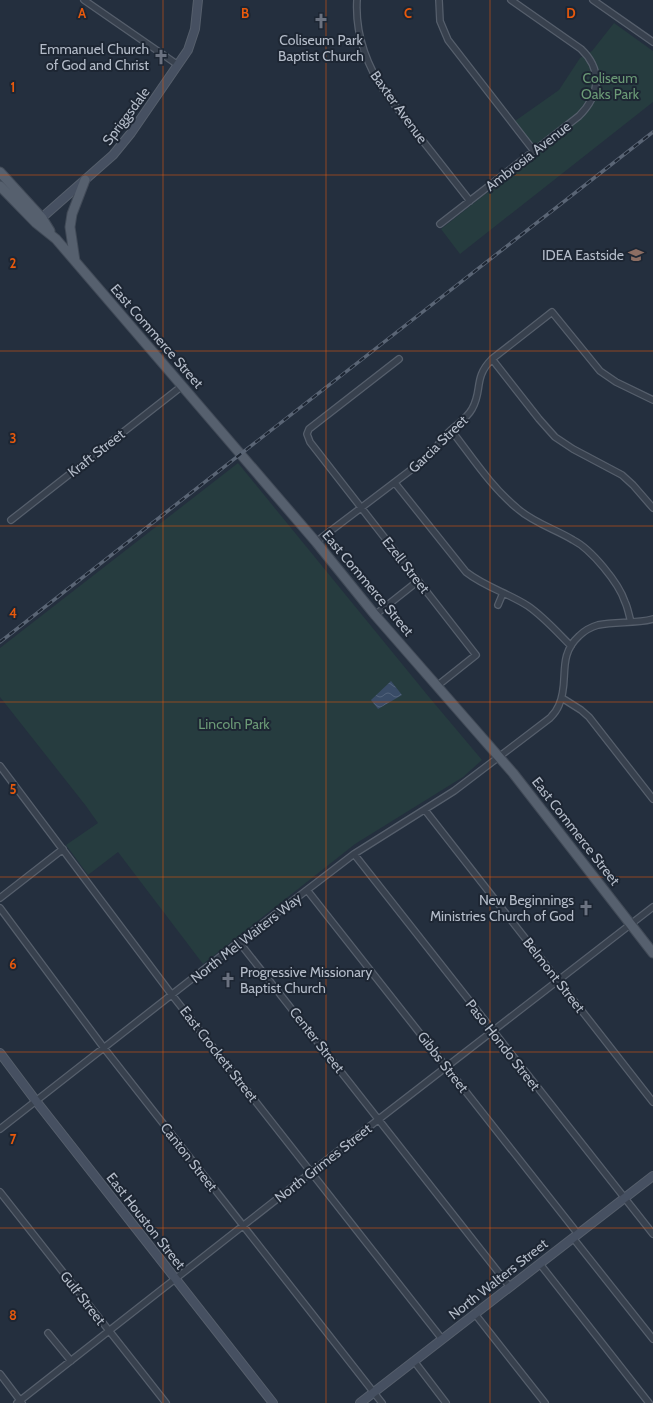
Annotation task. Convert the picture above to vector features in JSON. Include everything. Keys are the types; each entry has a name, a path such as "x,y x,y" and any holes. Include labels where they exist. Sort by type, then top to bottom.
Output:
{"main road":[{"name":"Spriggsdale","path":"39,220 113,155 124,143 178,66 192,40 197,18 198,0"},
{"name":"East Commerce Street","path":"0,172 39,220 316,542 375,615 513,773 653,953"},
{"path":"76,263 70,227 72,214 85,180"},
{"name":"East Commerce Street","path":"0,186 39,220"},
{"name":"East Houston Street","path":"0,1053 273,1403"},
{"name":"North Walters Street","path":"360,1403 653,1176"}],"street":[{"path":"84,0 178,66"},
{"name":"Baxter Avenue","path":"357,0 360,38 370,68 386,94 470,201"},
{"path":"439,0 440,21 448,40 534,151"},
{"name":"Ambrosia Avenue","path":"440,224 585,110 591,102 594,93 596,75 592,62 581,49 511,0"},
{"path":"593,0 653,42"},
{"name":"Garcia Street","path":"316,542 424,460 435,449 444,436 472,410 477,398 480,376 483,369 492,359 552,312 600,371 616,382 653,400"},
{"name":"Ezell Street","path":"399,359 309,429 307,434 310,442 476,654 436,686"},
{"path":"492,359 555,437 573,449 622,475 633,484 653,508"},
{"name":"Kraft Street","path":"11,520 182,386"},
{"path":"451,430 497,489 519,510 534,521 574,540 596,559 621,592 631,622"},
{"path":"395,483 466,572 474,578 528,607 543,618 571,646"},
{"path":"375,615 418,580"},
{"path":"498,605 503,593"},
{"path":"653,619 597,625 583,632 571,646 564,665 562,698 589,717 653,799"},
{"name":"North Mel Waiters Way","path":"0,1129 354,854 460,787 499,758 550,718 556,712 562,698"},
{"name":"East Crockett Street","path":"0,766 172,995 442,1339"},
{"name":"Belmont Street","path":"425,810 653,1102"},
{"path":"0,898 63,849"},
{"name":"Paso Hondo Street","path":"354,854 653,1234"},
{"name":"Gibbs Street","path":"307,890 447,1066 653,1339"},
{"name":"North Grimes Street","path":"20,1402 379,1119 653,907"},
{"name":"Canton Street","path":"0,908 104,1048 382,1403"},
{"name":"Center Street","path":"239,942 510,1287"},
{"name":"Gulf Street","path":"0,1192 166,1403"},
{"path":"540,1264 649,1403"},
{"path":"475,1314 545,1403"},
{"path":"48,1333 71,1361"},
{"path":"414,1361 446,1403"},
{"path":"0,1374 20,1402"}],"green space":[{"name":"Coliseum Oaks Park","path":"614,23 653,51 653,102 460,254 441,229 539,152 515,121 559,90 580,58 592,51"},
{"name":"Lincoln Park","path":"238,463 482,760 463,777 355,844 203,964 118,852 88,875 66,845 98,823 0,697 0,648"}],"water":[{"path":"391,681 402,695 378,709 371,700"}],"railway":[{"path":"0,642 653,132"}],"place":[{"name":"Coliseum Park Baptist Church","path":"321,21"},
{"name":"Emmanuel Church of God and Christ","path":"161,57"},
{"name":"IDEA Eastside","path":"636,255"},
{"name":"New Beginnings Ministries Church of God","path":"586,908"},
{"name":"Progressive Missionary Baptist Church","path":"228,980"}]}
